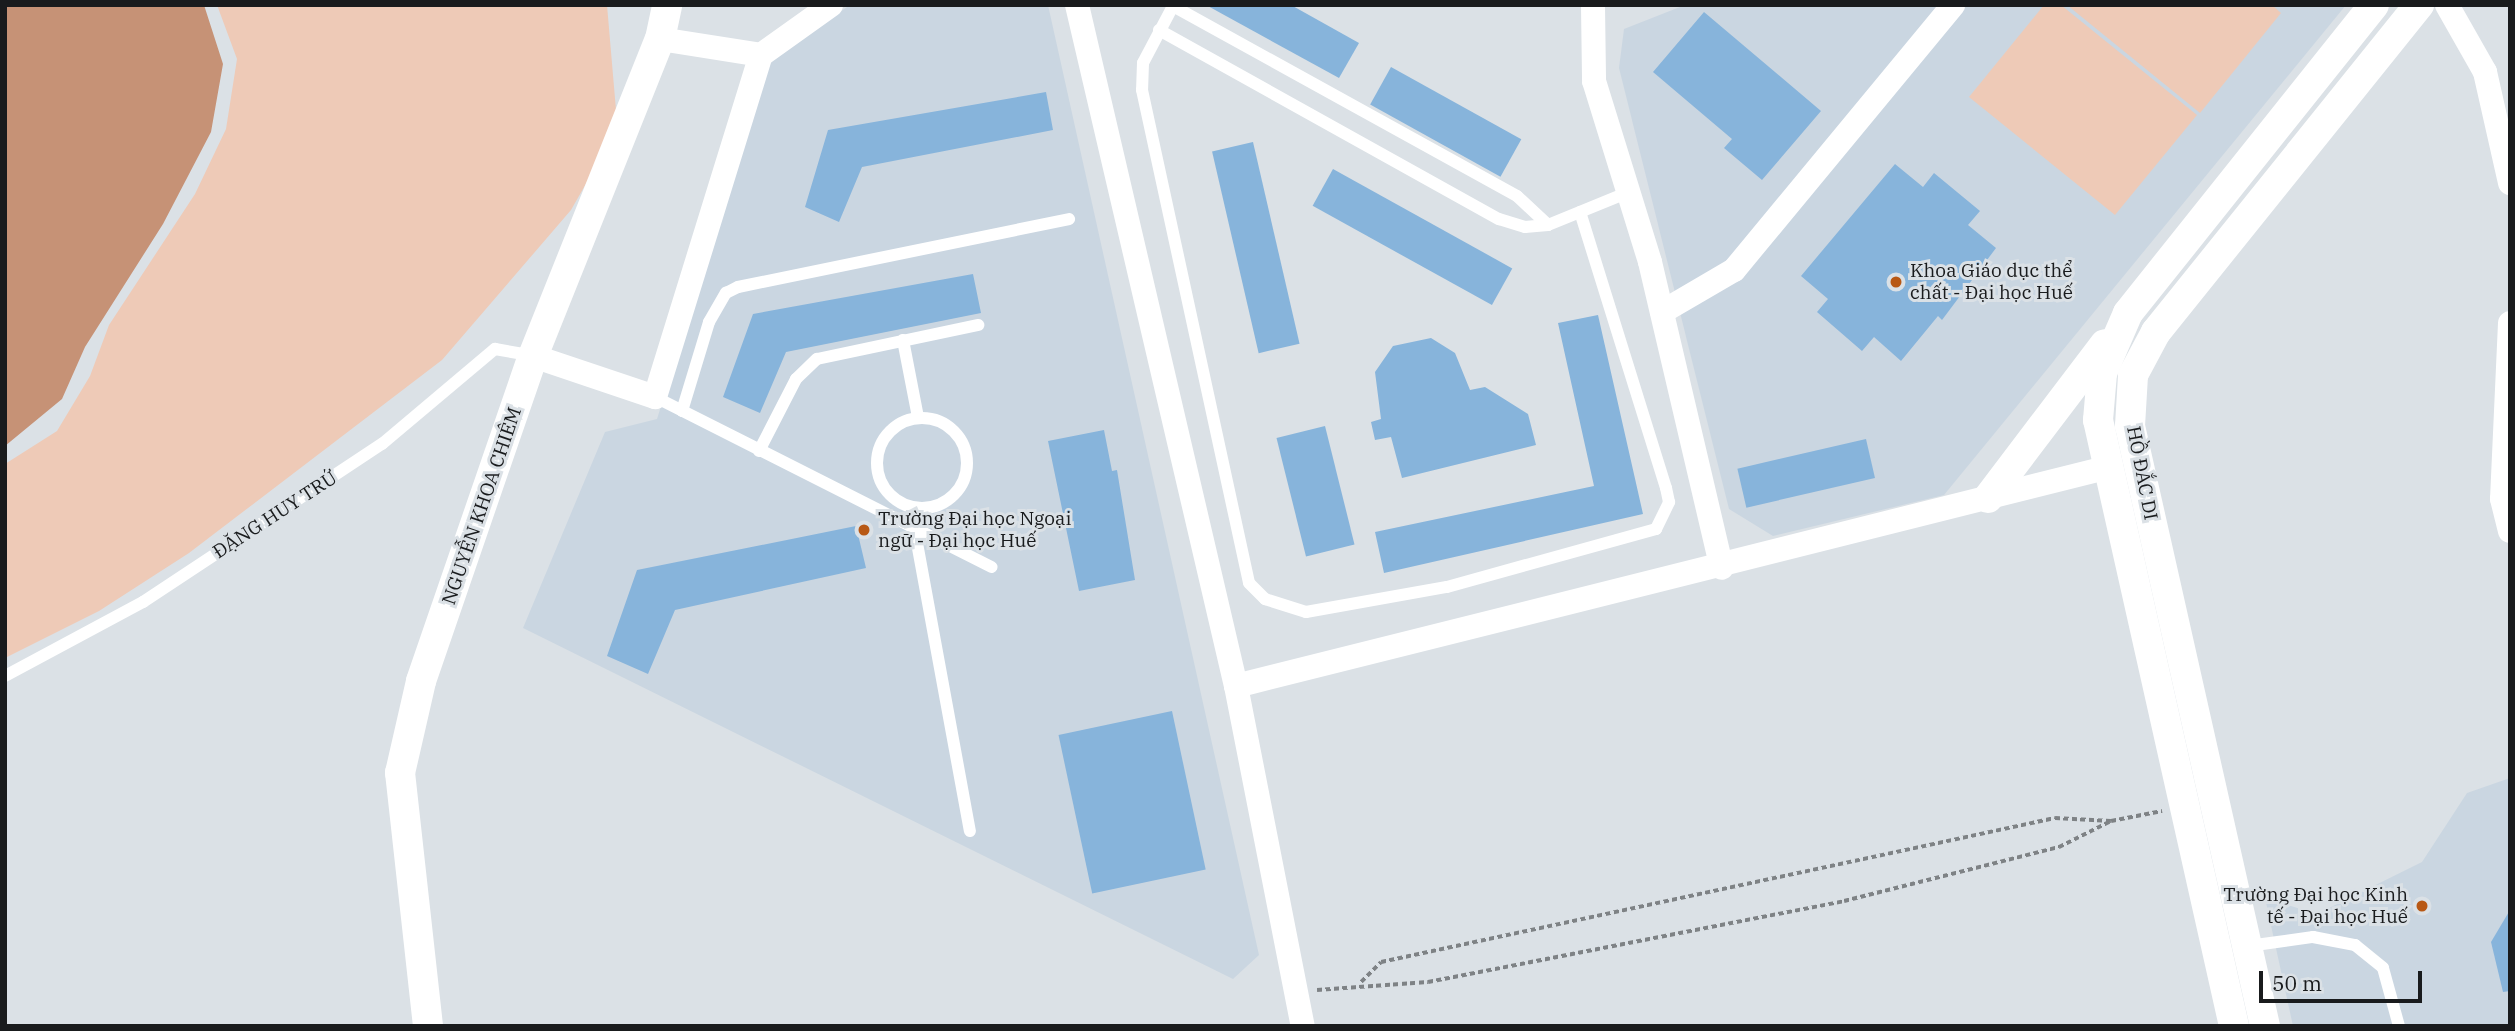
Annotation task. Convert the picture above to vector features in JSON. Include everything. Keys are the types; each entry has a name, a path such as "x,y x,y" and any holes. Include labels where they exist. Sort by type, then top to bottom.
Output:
{"street":[{"name":"NGUYỄN KHOA CHIÊM","path":"428,1026 400,773 421,681 533,356 660,39 667,5"},
{"path":"533,356 655,397 761,55 831,5"},
{"path":"1077,5 1236,686 1303,1026"},
{"path":"1592,5 1594,81 1629,192 1662,312 1722,568"},
{"path":"1662,312 1734,270 1953,5"},
{"name":"HỒ ĐẮC DI","path":"2234,1026 2098,421 2102,373 2128,313 2374,5"},
{"name":"HỒ ĐẮC DI","path":"2265,1026 2130,426 2133,375 2156,332 2419,5"},
{"path":"2447,5 2485,72 2510,183"},
{"path":"660,39 761,55"},
{"path":"1988,498 2128,313"},
{"path":"2510,323 2501,499 2510,530"},
{"path":"2102,373 2133,375"},
{"path":"1236,686 1722,568 2109,467"},
{"path":"2126,546 2155,539"},
{"path":"2217,953 2247,946"}],"lane":[{"path":"1548,225 1517,197 1173,6 1143,63 1142,90 1249,583 1281,610 1306,612 1447,587 1656,529 1669,502 1666,488 1580,212"},
{"path":"1159,30 1499,219 1525,227 1548,225 1629,192"},
{"path":"682,411 709,322 726,293 738,287 1069,219"},
{"path":"759,450 804,369 817,359 978,325"},
{"path":"904,340 918,417"},
{"name":"ĐẶNG HUY TRỨ","path":"5,676 143,602 382,444 495,349 533,356"},
{"path":"655,397 915,531 992,567"},
{"path":"918,417 940,420 957,434 968,467 951,498 918,509 887,492 876,459 892,428 918,417"},
{"path":"918,509 915,531 970,831"},
{"path":"2247,946 2314,937 2355,944 2383,968 2399,1026"}],"path":[{"path":"1297,993 1360,983 1428,982 1844,901 2059,847 2111,821 2183,806"},
{"path":"1360,983 1381,962 2055,818 2111,821"}],"shaded area":[{"path":"5,5 204,5 223,64 211,132 163,224 85,347 62,399 5,446"},
{"path":"217,5 607,5 616,110 604,152 571,210 442,360 189,553 99,611 5,658 5,464 57,431 90,376 109,325 195,194 226,129 237,59"},
{"name":"Trường Đại học Ngoại ngữ - Đại học Huế","path":"850,5 1048,5 1259,955 1233,979 523,628 605,432 657,419 770,60"},
{"name":"Khoa Giáo dục thể chất - Đại học Huế","path":"1685,5 2346,5 1944,495 1773,536 1729,509 1619,68 1624,29"},
{"path":"2044,5 2061,5 2197,115 2115,215 1969,97"},
{"path":"2067,5 2272,5 2281,13 2200,113"},
{"name":"Trường Đại học Kinh tế - Đại học Huế","path":"2510,778 2510,1026 2293,1026 2265,898 2317,914 2422,862 2467,793"}],"building":[{"path":"1206,5 1291,5 1359,43 1339,78"},
{"path":"1704,12 1821,111 1762,180 1724,148 1732,139 1653,72"},
{"path":"1391,67 1521,139 1500,177 1370,105"},
{"path":"1046,92 1053,130 862,167 839,222 805,207 828,130"},
{"path":"1253,142 1300,344 1259,353 1212,151"},
{"path":"1895,164 1923,187 1934,173 1980,211 1968,225 1996,248 1942,320 1938,316 1901,361 1874,337 1862,351 1817,312 1828,299 1801,276"},
{"path":"1333,169 1512,268 1492,305 1313,206"},
{"path":"973,274 981,313 786,352 760,413 723,397 753,314"},
{"path":"1598,315 1643,514 1384,573 1375,532 1594,486 1558,323"},
{"path":"1431,338 1455,353 1470,390 1485,387 1528,414 1536,445 1402,478 1391,437 1375,440 1371,422 1381,419 1375,372 1393,346"},
{"path":"1325,426 1355,544 1306,556 1276,438"},
{"path":"1104,430 1112,471 1117,470 1135,580 1079,591 1048,441"},
{"path":"1866,439 1875,478 1746,508 1737,469"},
{"path":"856,526 866,568 675,610 648,674 607,656 637,570"},
{"path":"1172,711 1206,869 1092,894 1059,735"},
{"path":"2510,910 2510,991 2503,992 2491,942"}],"place":[{"name":"Khoa Giáo dục thể chất - Đại học Huế","path":"1896,282"},
{"name":"Trường Đại học Ngoại ngữ - Đại học Huế","path":"864,530"},
{"name":"Trường Đại học Kinh tế - Đại học Huế","path":"2422,906"}]}
